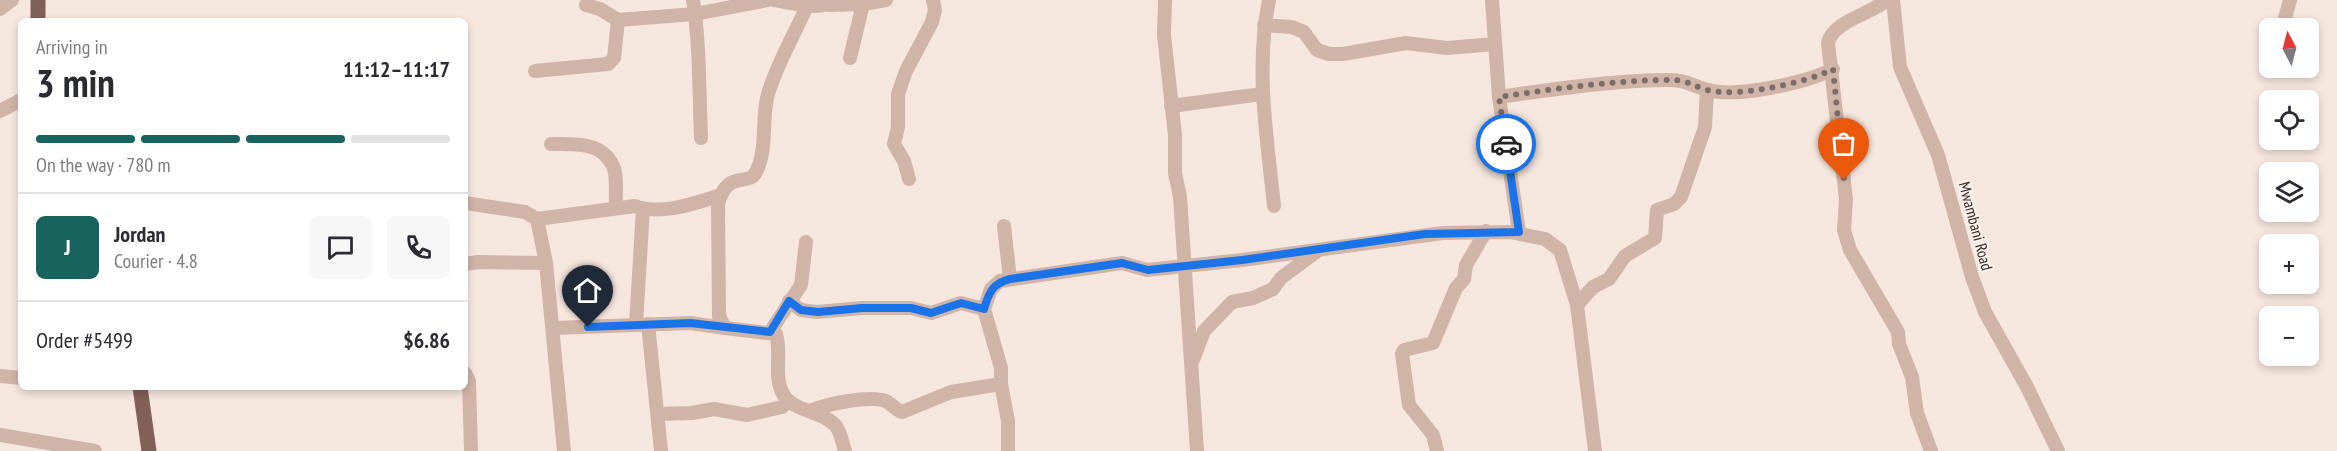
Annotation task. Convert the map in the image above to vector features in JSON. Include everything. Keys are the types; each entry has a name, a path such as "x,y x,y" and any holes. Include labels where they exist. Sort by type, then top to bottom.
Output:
{"main road":[{"path":"38,0 38,18"},
{"path":"140,390 149,451"}],"street":[{"path":"0,9 12,0"},
{"path":"586,6 609,14 618,20 694,7 768,0"},
{"path":"774,0 807,6 834,2 863,4 886,0"},
{"path":"909,179 904,161 894,144 898,127 898,94 906,71 932,22 935,10 933,0"},
{"path":"1165,0 1164,35 1197,451"},
{"path":"1269,0 1264,25 1262,94 1274,206"},
{"path":"1492,0 1499,97 1519,232"},
{"path":"1887,0 1871,12 1845,23 1832,33 1828,43 1833,69 1846,200 1844,230 1850,250 1898,332 1899,344 1912,377 1918,418 1931,451"},
{"name":"Mwambani Road","path":"1893,0 1900,67 1938,156 1972,277 1985,312 2028,387 2058,451"},
{"path":"2285,18 2290,0"},
{"path":"850,58 863,4"},
{"path":"726,328 719,316 718,204 727,185 751,178 756,174 767,96 807,6"},
{"path":"694,7 700,60 698,74 701,138"},
{"path":"535,71 608,64 615,58 618,20"},
{"path":"1264,25 1292,27 1304,32 1317,50 1329,54 1343,54 1406,43 1447,48 1495,44"},
{"path":"1499,97 1584,85 1663,80 1689,81 1707,90 1740,92 1797,83 1817,78 1833,69"},
{"path":"1577,305 1593,287 1609,279 1625,256 1655,238 1656,212 1674,204 1681,197 1705,127 1707,90"},
{"path":"1171,106 1262,94"},
{"path":"0,111 18,102"},
{"path":"551,144 592,145 601,153 613,166 616,208"},
{"path":"468,203 525,212 537,219 634,206 643,209 684,205 721,195"},
{"path":"643,209 642,324 658,414 661,451"},
{"path":"537,219 546,263 554,327 564,451"},
{"path":"1004,226 1010,279"},
{"path":"1008,451 1008,421 1000,368 984,309 991,289 1000,281 1122,263 1148,270 1406,236 1486,231 1519,232 1545,239 1560,250 1577,305 1595,451"},
{"path":"1437,451 1433,435 1409,405 1402,354 1404,350 1433,343 1456,288 1464,279 1466,265 1486,231"},
{"path":"770,332 801,285 806,242"},
{"path":"1191,365 1204,331 1224,309 1232,302 1254,298 1274,289 1281,278 1321,249"},
{"path":"468,264 546,263"},
{"path":"789,301 801,310 818,312 862,308 911,308 931,313 961,303 984,309"},
{"path":"554,327 690,323 776,334 779,343 778,373 783,394 789,401 812,410 837,427 845,451"},
{"path":"0,376 18,378"},
{"path":"468,379 471,451"},
{"path":"812,410 828,405 876,399 887,402 902,412 951,392 1001,384"},
{"path":"658,414 692,413 714,409 747,415 782,407 789,401"},
{"path":"0,435 95,451"}],"way so far":[{"path":"1506,144 1499,97 1574,86 1663,80 1689,81 1707,90 1740,92 1797,83 1817,78 1833,69 1844,180"}],"route":[{"path":"588,327 690,323 770,332 789,301 801,310 818,312 862,308 886,310 911,308 919,312 931,313 961,303 984,309 991,289 1000,281 1010,279 1122,263 1148,270 1242,260 1443,232 1519,232 1506,144"}]}
